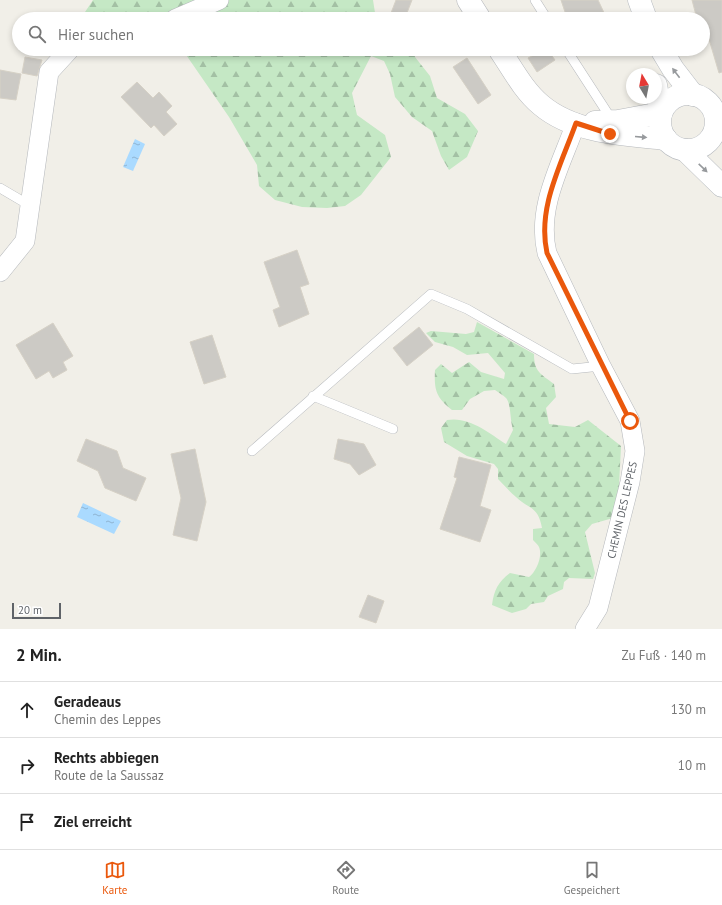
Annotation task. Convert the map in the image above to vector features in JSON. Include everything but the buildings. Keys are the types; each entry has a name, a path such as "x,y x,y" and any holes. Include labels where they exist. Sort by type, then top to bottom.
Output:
{"main road":[{"path":"468,0 476,12"},
{"path":"640,0 644,12"},
{"path":"504,56 522,84 541,105 558,116 610,134 666,139"},
{"path":"653,56 654,68"},
{"path":"665,56 693,95"},
{"path":"576,123 613,122 661,113 672,100 682,95 693,95 708,102 714,112 718,131 710,140 699,148 685,150 674,147 666,139 660,124 661,113 659,104"},
{"path":"685,150 722,186"}],"street":[{"path":"191,12 219,0"},
{"path":"0,272 25,241 49,72 64,56"},
{"name":"CHEMIN DES LEPPES","path":"576,123 545,208 543,238 547,253 601,366 630,421 635,451 630,482 598,608 585,629"}],"lane":[{"path":"535,0 543,12"},
{"path":"571,56 613,122"},
{"path":"0,188 30,205"},
{"path":"252,451 431,294 467,309 572,369 601,366"},
{"path":"313,396 393,429"}],"green space":[{"path":"93,0 373,0 375,12 85,12"},
{"path":"187,56 371,56 352,93 357,115 385,135 391,157 361,195 345,206 327,208 302,207 275,200 259,186 257,165 229,117"},
{"path":"371,56 415,56 430,76 437,98 465,114 478,131 467,157 449,170 441,156 432,131 412,117 395,97 390,74 384,61"},
{"path":"477,322 534,354 535,365 539,372 554,384 556,397 546,408 549,424 575,427 588,420 621,446 618,507 613,518 592,524 585,532 595,573 593,579 569,578 564,582 563,589 548,596 544,602 531,604 526,609 512,613 492,605 494,595 502,580 510,573 529,577 532,575 538,564 540,555 539,546 533,540 533,529 542,528 540,521 533,509 514,495 498,479 498,469 494,464 467,456 444,442 441,428 447,420 455,419 478,426 506,444 513,430 508,400 495,390 484,391 470,399 462,410 452,410 439,397 435,383 435,370 441,364 452,373 469,362 481,372 504,379 505,373 488,353 467,355 453,347 435,342 426,333 431,331 466,334 474,332"}],"water":[{"path":"135,139 145,144 133,171 123,167"},
{"path":"83,503 121,521 114,534 77,517"}],"route":[{"path":"610,134 576,123 545,208 543,238 547,253 601,366 630,421"}]}
